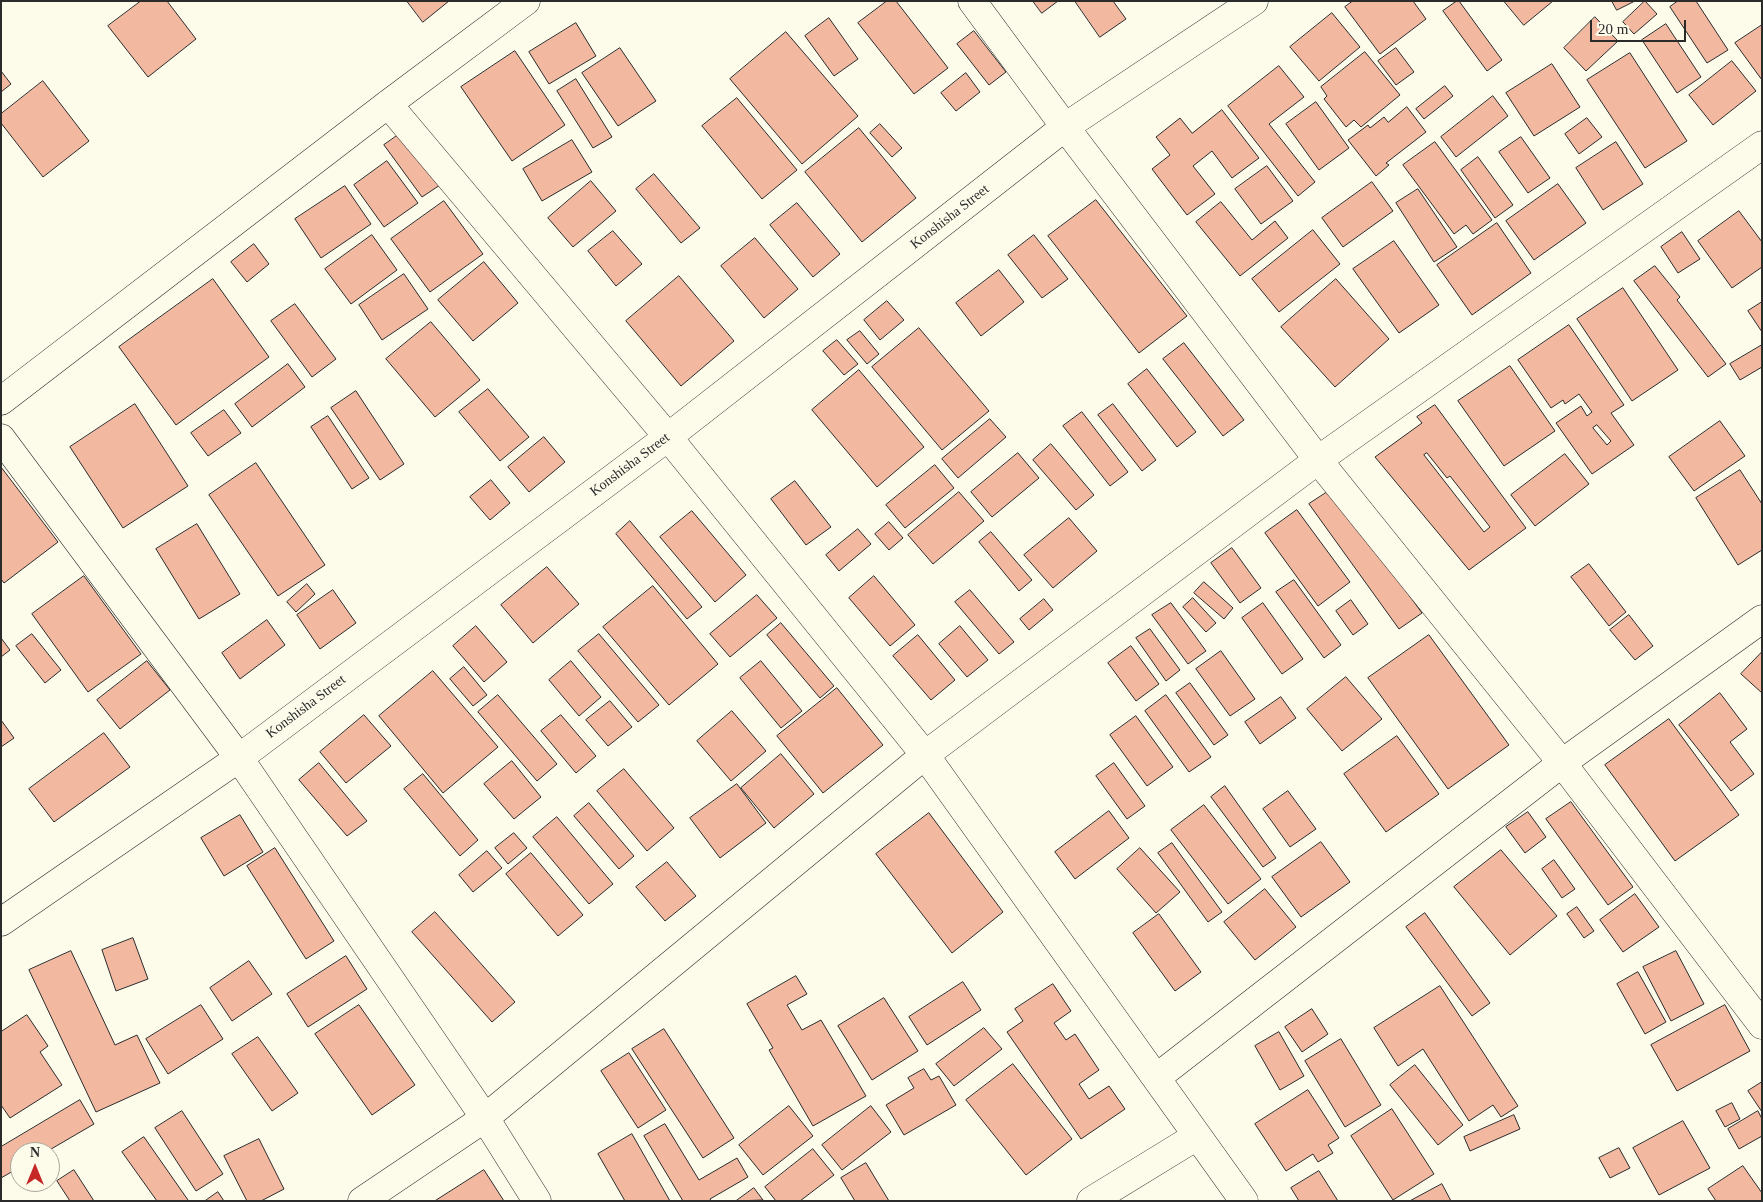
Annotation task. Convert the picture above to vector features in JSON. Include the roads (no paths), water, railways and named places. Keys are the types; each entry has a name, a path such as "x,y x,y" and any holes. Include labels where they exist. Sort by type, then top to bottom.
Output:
{"street":[{"path":"1,401 388,104 526,1"},
{"path":"972,1 1065,128 1318,460 1562,763 1762,1025"},
{"name":"Konshisha Street","path":"1,922 239,758 668,438 1065,128 1254,1"},
{"path":"388,104 668,438 925,756 1244,1201"},
{"path":"362,1201 485,1118 925,756 1318,460 1762,145"},
{"path":"1,438 239,758 485,1118 537,1201"},
{"path":"1156,1078 1562,763 1762,619"},
{"path":"1091,1201 1197,1136"}]}
